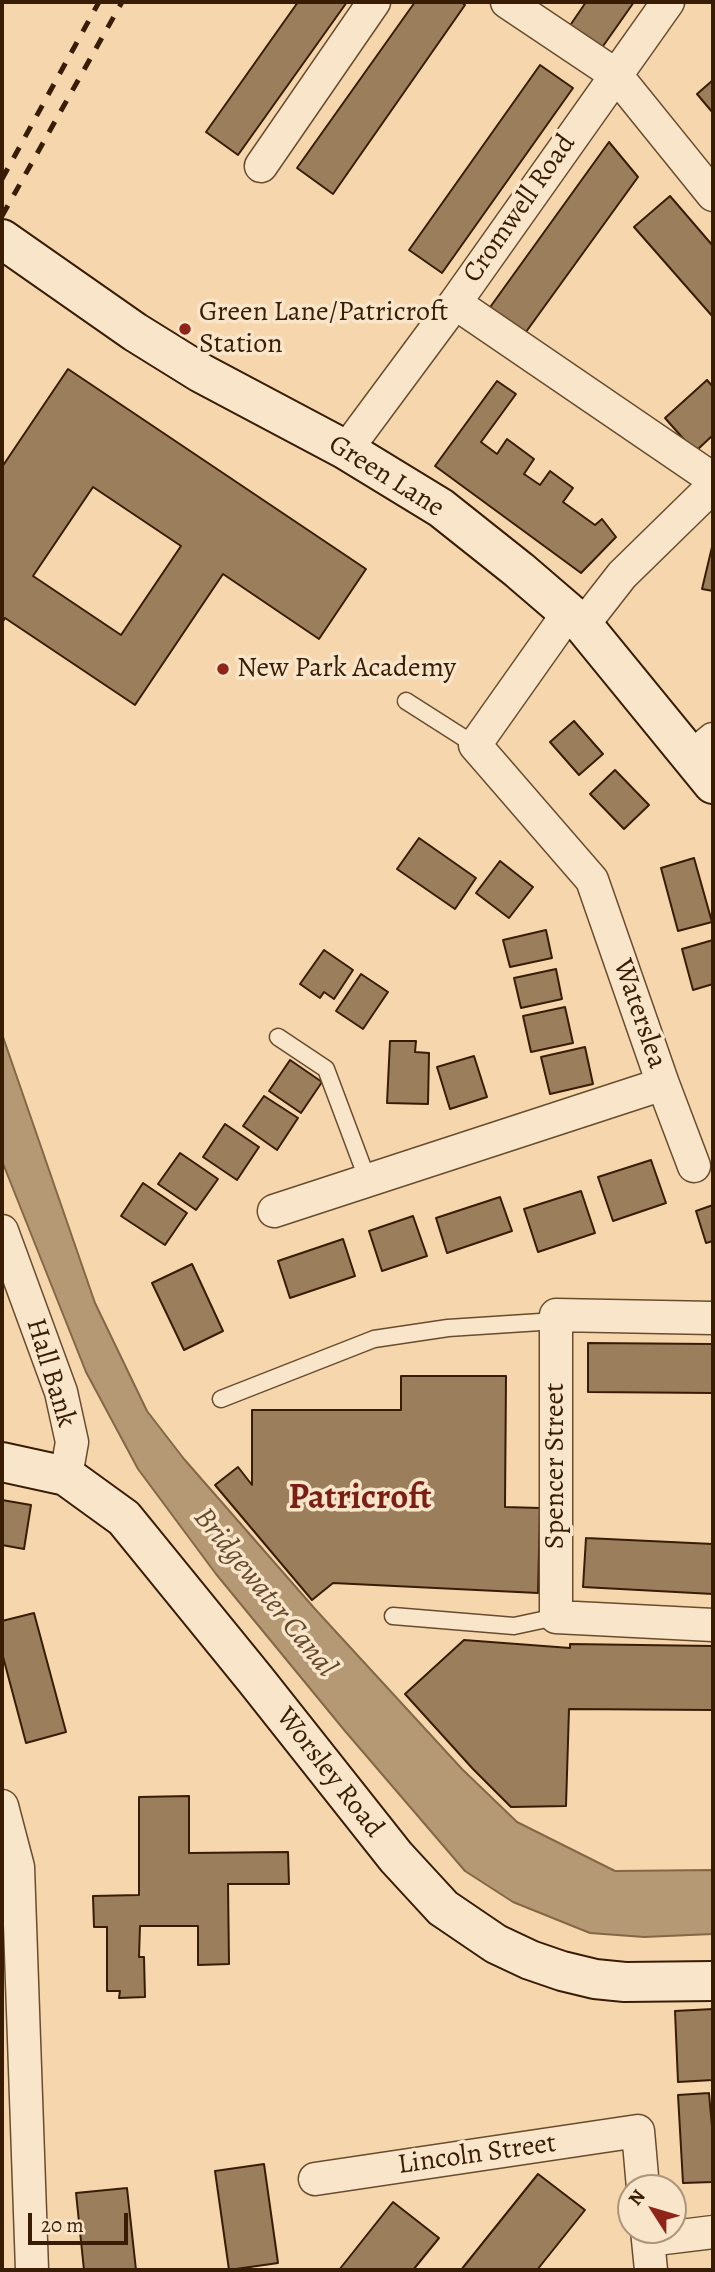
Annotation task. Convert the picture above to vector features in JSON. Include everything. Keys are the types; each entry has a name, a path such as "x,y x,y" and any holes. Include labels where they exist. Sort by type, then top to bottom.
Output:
{"main road":[{"name":"Green Lane","path":"2,239 201,373 346,450 441,508 576,619 705,760"},
{"name":"Worsley Road","path":"2,1462 66,1476 124,1518 396,1857 443,1908 496,1944 562,1971 595,1979 625,1982 713,1982"}],"street":[{"path":"261,166 374,2"},
{"path":"507,2 616,75 713,195"},
{"name":"Cromwell Road","path":"346,450 668,2"},
{"path":"454,303 713,479"},
{"path":"475,745 576,619 713,486"},
{"name":"Waterslea","path":"274,1212 663,1084 592,880 475,745"},
{"path":"663,1084 694,1166"},
{"name":"Hall Bank","path":"2,1231 61,1392 72,1442 66,1476"},
{"path":"556,1318 713,1318"},
{"name":"Spencer Street","path":"556,1318 556,1617"},
{"path":"556,1617 713,1625"},
{"path":"2,1806 10,1865 32,2270"},
{"name":"Lincoln Street","path":"316,2179 638,2131 642,2174"},
{"path":"649,2247 713,2232"}],"lane":[{"path":"407,701 475,745"},
{"path":"278,1037 326,1069 368,1181"},
{"path":"220,1399 374,1339 448,1328 556,1318"},
{"path":"393,1616 514,1626 556,1617"}],"water":[{"name":"Bridgewater Canal","path":"2,1034 95,1303 147,1411 184,1459 315,1609 462,1769 517,1822 615,1871 713,1870 713,1934 644,1937 590,1933 513,1902 465,1871 216,1574 138,1469 86,1372 2,1161"}],"building":[{"path":"298,2 347,2 238,155 206,132"},
{"path":"415,2 461,2 465,5 333,194 297,168"},
{"path":"586,2 634,2 601,49 569,27"},
{"path":"540,65 573,88 442,273 409,250"},
{"path":"713,80 713,113 697,94"},
{"path":"609,142 638,177 518,343 483,317"},
{"path":"670,196 713,246 713,317 634,227"},
{"path":"68,369 366,569 319,639 223,574 135,705 5,618 2,623 2,467","holes":["93,487 181,546 121,635 33,576"]},
{"path":"707,380 713,387 713,435 695,452 665,418"},
{"path":"497,381 516,394 481,442 497,454 507,439 534,459 524,474 540,485 550,471 573,488 563,502 595,525 602,519 616,537 581,573 435,466"},
{"path":"713,548 713,591 702,589"},
{"path":"574,721 603,754 579,775 550,742"},
{"path":"615,770 649,805 624,829 590,794"},
{"path":"419,838 476,878 455,909 397,869"},
{"path":"694,858 712,922 678,931 661,868"},
{"path":"500,861 533,887 509,918 476,893"},
{"path":"546,930 552,958 510,967 503,940"},
{"path":"713,940 713,984 693,990 682,949"},
{"path":"324,950 353,970 334,999 324,992 320,998 300,984"},
{"path":"556,969 562,999 521,1008 514,978"},
{"path":"361,974 388,992 363,1029 336,1011"},
{"path":"565,1007 573,1043 531,1052 523,1016"},
{"path":"390,1041 416,1041 415,1052 429,1053 428,1104 387,1103"},
{"path":"585,1047 593,1084 550,1094 541,1057"},
{"path":"474,1056 487,1097 450,1109 437,1067"},
{"path":"290,1060 322,1082 301,1113 269,1091"},
{"path":"264,1096 298,1118 277,1150 243,1126"},
{"path":"225,1124 259,1147 237,1180 203,1157"},
{"path":"180,1153 218,1179 196,1210 158,1184"},
{"path":"651,1160 666,1203 613,1221 598,1177"},
{"path":"143,1183 187,1213 165,1245 121,1216"},
{"path":"581,1191 595,1233 538,1252 524,1209"},
{"path":"500,1197 512,1231 447,1253 436,1218"},
{"path":"713,1205 713,1241 706,1243 696,1211"},
{"path":"413,1216 427,1256 382,1271 369,1231"},
{"path":"343,1239 355,1276 290,1298 278,1261"},
{"path":"192,1264 223,1331 184,1350 152,1283"},
{"path":"588,1343 713,1344 713,1393 588,1392"},
{"path":"401,1376 506,1376 505,1507 540,1508 538,1593 333,1583 312,1600 215,1485 238,1467 252,1485 252,1410 401,1410"},
{"path":"2,1500 31,1505 24,1549 2,1545"},
{"path":"586,1538 713,1544 713,1594 583,1587"},
{"path":"34,1613 66,1732 26,1743 2,1653 2,1621"},
{"path":"464,1640 570,1648 570,1644 713,1646 713,1710 569,1709 566,1806 511,1807 405,1694"},
{"path":"189,1796 189,1853 288,1852 289,1884 228,1884 229,1964 198,1965 198,1926 140,1926 139,1957 144,1957 145,1997 119,1998 120,1991 107,1991 107,1927 94,1927 93,1896 139,1895 139,1797"},
{"path":"713,2009 713,2080 678,2082 675,2011"},
{"path":"709,2093 713,2182 687,2183 687,2174 682,2174 678,2095"},
{"path":"264,2164 278,2263 229,2270 215,2171"},
{"path":"538,2174 585,2210 537,2270 461,2270"},
{"path":"127,2188 136,2270 84,2270 76,2193"},
{"path":"393,2202 439,2238 413,2270 339,2270"}],"railway":[{"path":"2,179 99,2"},
{"path":"2,216 122,2"}],"place":[{"name":"Green Lane/Patricroft Station","path":"185,329"},
{"name":"New Park Academy","path":"223,669"}],"district":[{"name":"Patricroft","path":"360,1499"}]}
